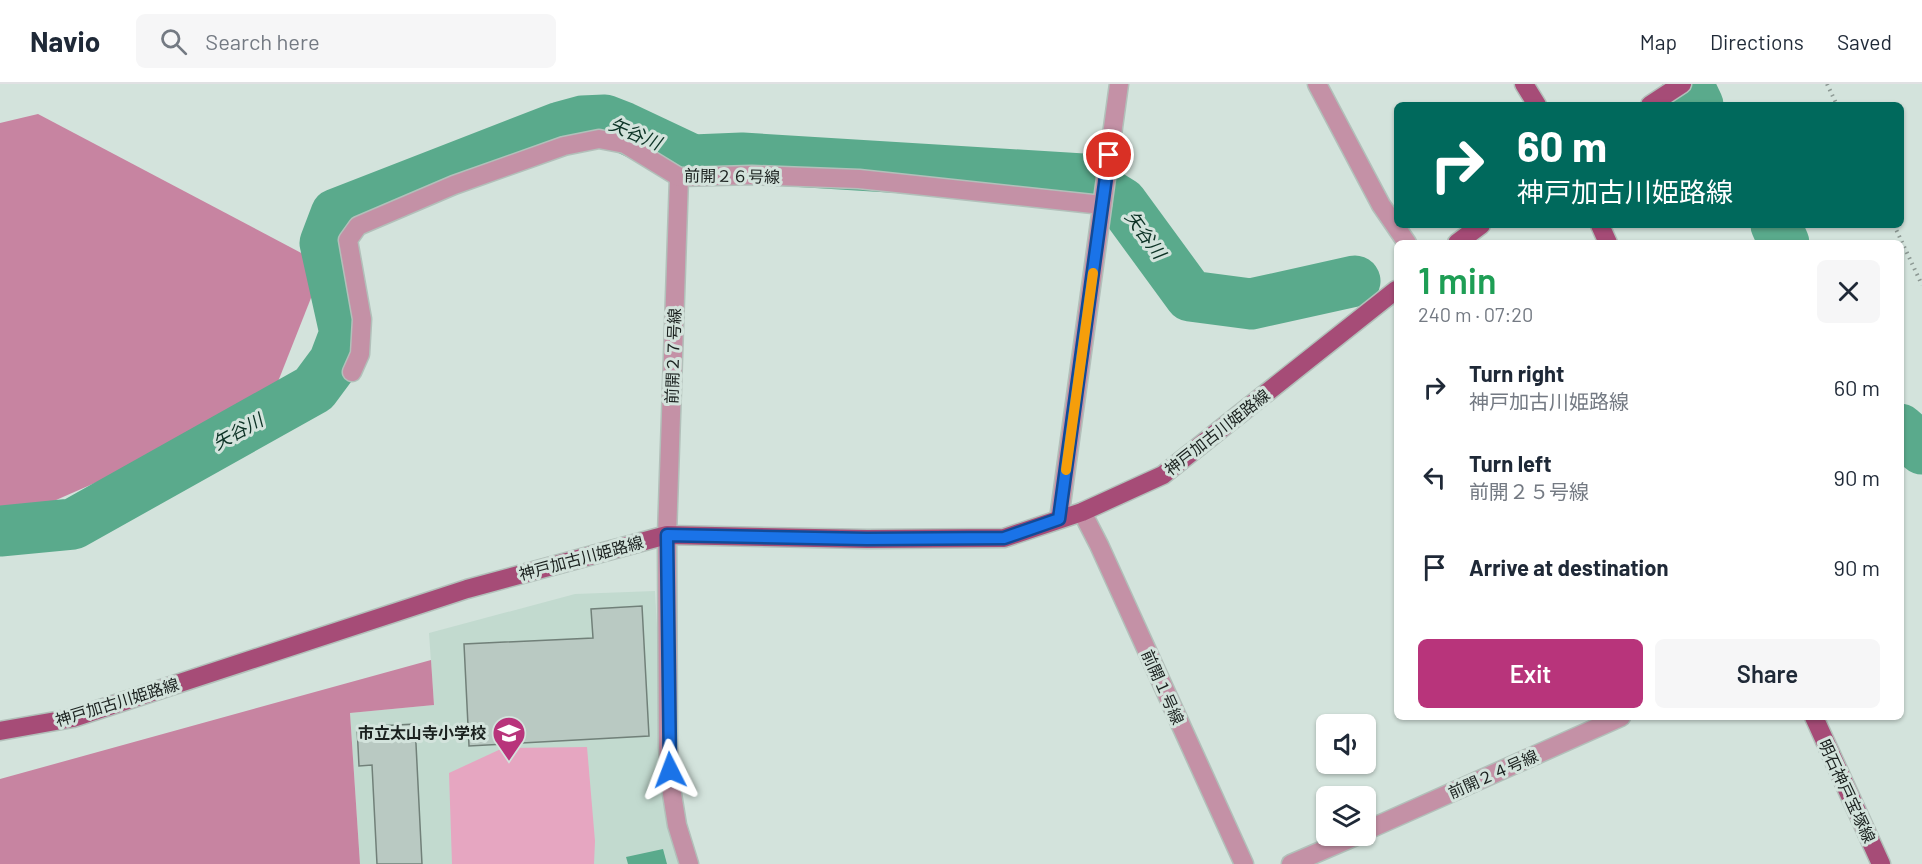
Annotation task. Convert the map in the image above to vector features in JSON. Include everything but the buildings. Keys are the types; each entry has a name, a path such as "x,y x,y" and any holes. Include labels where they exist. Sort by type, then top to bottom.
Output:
{"main road":[{"path":"1524,84 1535,102"},
{"path":"1654,102 1682,84"},
{"path":"1461,240 1478,228"},
{"name":"神戸加古川姫路線","path":"0,731 73,718 467,590 667,535 867,539 1004,538 1082,512 1163,475 1394,292"},
{"name":"明石神戸宝塚線","path":"1815,720 1881,864"}],"street":[{"path":"1059,519 1119,84"},
{"path":"1317,84 1381,205 1394,224"},
{"name":"前開２６号線","path":"352,372 360,354 362,319 348,240 358,226 476,177 564,146 599,139 625,144 679,177 752,175 859,179 1102,203"},
{"name":"前開２７号線","path":"679,177 667,535 668,747 677,825 689,864"},
{"name":"前開１号線","path":"1082,512 1244,864"},
{"name":"前開２４号線","path":"1376,826 1614,720"},
{"path":"1291,864 1333,846"}],"path":[{"path":"1827,84 1836,102"},
{"path":"1904,246 1922,285"}],"shaded area":[{"path":"38,114 324,265 268,407 0,523 0,123"},
{"name":"市立太山寺小学校","path":"655,591 667,811 682,864 360,864 350,713 434,705 429,633 575,594"},
{"path":"431,660 434,705 350,713 360,864 0,864 0,779"},
{"path":"587,747 595,841 594,864 452,864 449,773 503,748"},
{"path":"663,849 667,864 628,864 626,857"}],"waterway":[{"path":"1688,84 1697,102"},
{"name":"矢谷川","path":"0,531 73,524 314,389 334,362 345,333 325,243 336,214 560,127 582,121 605,120 693,160 742,158 1083,179 1122,203 1190,296 1251,304 1355,281"},
{"path":"1777,228 1783,240"},
{"path":"1904,433 1922,449"}],"slow traffic":[{"path":"1066,470 1093,273"}],"place":[{"name":"市立太山寺小学校","path":"509,762"}],"route":[{"path":"670,770 667,535 867,539 1004,538 1059,519 1109,155"}]}
